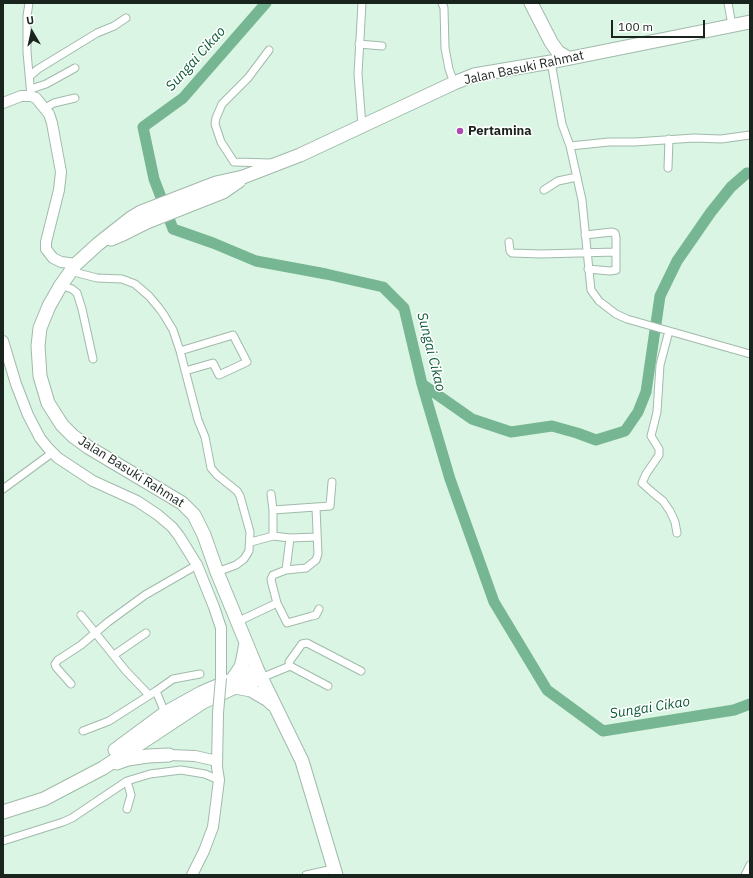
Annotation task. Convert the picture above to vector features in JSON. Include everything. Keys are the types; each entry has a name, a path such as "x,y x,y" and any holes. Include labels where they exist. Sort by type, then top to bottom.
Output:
{"highway":[{"path":"531,3 551,42 558,52 568,58"},
{"name":"Jalan Basuki Rahmat","path":"335,872 306,773 293,742 259,674 199,524 189,508 156,486 88,447 62,425 53,413 40,376 38,346 40,328 44,316 67,272 98,244 131,218 144,217 193,197 216,183 243,177 314,149 454,83 474,75 750,22"},
{"path":"547,62 551,42"},
{"path":"229,682 240,667 246,642"},
{"path":"103,768 200,693 229,682 259,674"},
{"path":"229,682 251,690 268,700 275,707"},
{"path":"166,719 156,740 159,748 169,754"},
{"path":"3,807 40,794 78,774 166,719"},
{"path":"3,812 44,799 103,768 128,759 169,754"}],"street":[{"path":"29,3 27,16 27,52 31,93 50,114 61,172 59,190 46,242 46,249 50,256 67,272 72,289 77,293 93,359"},
{"path":"362,3 358,88 362,126"},
{"path":"442,3 444,8 445,48 449,69 454,83"},
{"path":"728,3 732,25"},
{"path":"30,76 38,69 81,42 114,26 126,18"},
{"path":"359,44 382,46"},
{"path":"269,50 248,78 222,104 215,124 221,142 234,162 279,163"},
{"path":"547,62 562,124 570,146 582,200 591,290 599,301 616,314 639,323 750,354"},
{"path":"3,103 31,93 75,68"},
{"path":"45,108 54,103 75,98"},
{"path":"570,146 669,139 721,139 750,136"},
{"path":"668,168 669,139"},
{"path":"544,190 558,181 577,177"},
{"path":"585,235 615,233 616,270 610,271 588,269"},
{"path":"508,242 512,253 541,254 616,252"},
{"path":"67,272 97,278 122,279 131,282 140,287 149,296 164,315 172,330 180,351 198,420 205,437 211,468 217,475 237,490 250,532 249,551 244,559 236,565 217,572"},
{"path":"665,330 652,436 659,449 659,455 642,482 643,485 663,501 670,511 675,522 677,533"},
{"path":"180,351 233,335 247,362 220,375 213,363 185,371"},
{"path":"3,342 28,416 40,438 52,453 72,468 93,481 137,501 158,515 172,527 197,565 214,607 220,628 229,682 218,713 217,761 219,780 213,827 204,851 192,875"},
{"path":"3,489 52,453"},
{"path":"273,510 330,506 332,482"},
{"path":"271,494 273,510 273,536"},
{"path":"316,508 318,554 316,560 306,568 286,570 273,575 271,579 277,603 287,623 316,615 319,609"},
{"path":"250,542 273,536 290,538 317,537"},
{"path":"286,570 290,538"},
{"path":"71,684 56,667 56,662 81,645 108,622 145,595 197,565"},
{"path":"237,622 277,603"},
{"path":"80,615 126,671 152,693 166,719"},
{"path":"114,655 146,633"},
{"path":"290,666 289,662 302,644 307,644 362,671"},
{"path":"259,674 290,666 328,686"},
{"path":"83,731 109,721 173,679 200,674"},
{"path":"169,754 195,756 217,761"},
{"path":"3,840 56,825 72,818 127,781 150,774 179,770 205,774 219,780"},
{"path":"127,781 131,795 127,809"},
{"path":"745,875 750,865"},
{"path":"306,875 335,872"}],"waterway":[{"name":"Sungai Cikao","path":"266,3 183,98 143,127 154,179 173,229 213,243 256,261 326,274 383,287 404,308 422,384 450,479 494,602 547,690 603,731 734,710 750,704"},
{"path":"422,384 472,419 511,432 552,426 596,440 625,431 638,412 646,392 660,296 677,261 711,212 731,187 747,173 750,173"}],"place":[{"name":"Pertamina","path":"460,131"}]}
